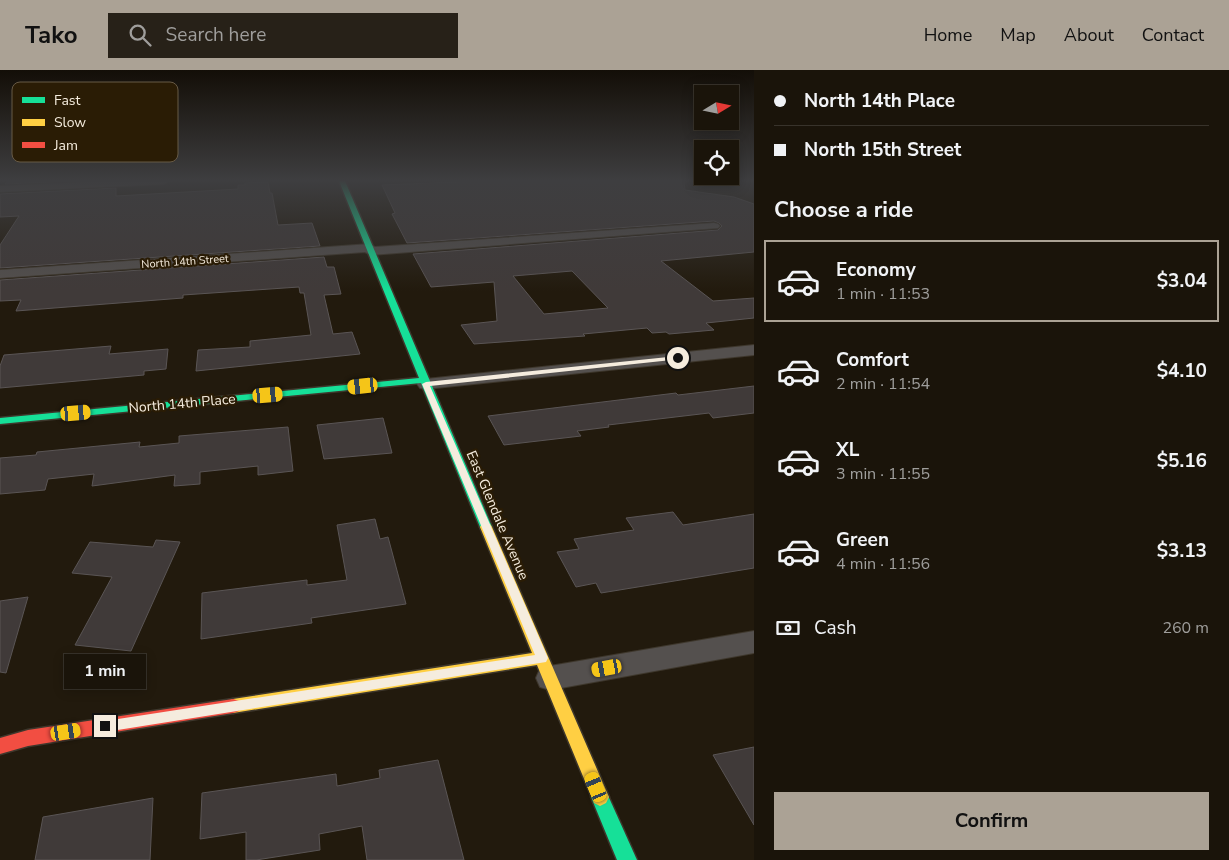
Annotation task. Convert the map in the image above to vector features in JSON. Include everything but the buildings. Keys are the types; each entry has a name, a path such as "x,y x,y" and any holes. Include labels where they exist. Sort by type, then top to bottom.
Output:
{"main road":[{"name":"East Glendale Avenue","path":"357,218 627,860"},
{"name":"North 14th Place","path":"0,421 425,382"},
{"path":"0,746 28,738 546,668"}],"street":[{"name":"North 14th Street","path":"0,274 714,226"},
{"name":"North 14th Place","path":"425,382 754,350"},
{"path":"546,668 754,642"}],"traffic: fast":[{"path":"357,218 486,527"},
{"path":"0,421 424,380"},
{"path":"600,797 627,860"}],"traffic: slow":[{"path":"486,527 600,797"},
{"path":"233,706 542,658"}],"traffic: jam":[{"path":"0,746 28,738 233,706"}],"route":[{"path":"105,726 542,658 426,384 678,358"}]}
